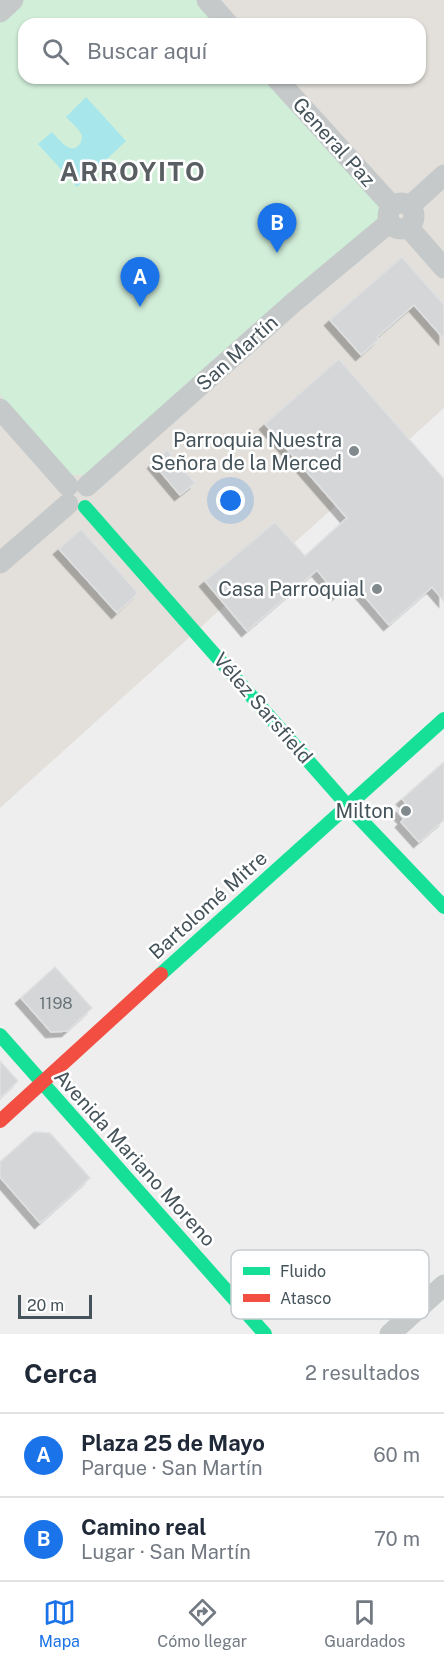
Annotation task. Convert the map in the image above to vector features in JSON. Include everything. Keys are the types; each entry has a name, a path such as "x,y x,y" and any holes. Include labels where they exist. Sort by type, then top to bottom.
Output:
{"street":[{"path":"0,12 13,0"},
{"path":"207,0 223,18"},
{"name":"General Paz","path":"281,84 400,215 444,268"},
{"name":"San Martín","path":"0,563 293,303 444,176"},
{"name":"Vélez Sarsfield","path":"0,409 347,805 444,906"},
{"name":"Bartolomé Mitre","path":"0,1121 444,719"},
{"name":"Avenida Mariano Moreno","path":"0,1035 231,1296"},
{"path":"429,1299 444,1285"},
{"name":"Avenida Mariano Moreno","path":"252,1319 265,1334"},
{"path":"390,1334 407,1319"}],"shaded area":[{"path":"0,0 444,0 444,408 0,808"}],"green space":[{"path":"24,0 199,0 215,18 18,18 18,84 274,84 384,207 382,219 86,475 72,475 0,395 0,22"}],"water":[{"path":"86,97 126,141 77,187 38,144 52,132 68,147 76,148 82,136 66,117"}],"building":[{"path":"402,257 444,305 444,339 414,305 377,337 379,339 361,355 330,320"},
{"path":"339,359 444,479 444,601 432,587 389,625 352,582 337,595 317,570 247,631 205,581 275,522 305,556 347,518 265,424"},
{"path":"167,450 195,483 180,495 153,463"},
{"path":"81,529 138,593 117,613 59,549"},
{"path":"444,762 444,820 419,842 401,822 404,819 397,811 406,803 402,799"},
{"path":"55,967 92,1008 67,1031 51,1032 21,998"},
{"path":"0,1061 18,1081 0,1098"},
{"path":"34,1132 50,1133 90,1178 40,1223 0,1177 0,1162"}],"traffic: fast":[{"path":"85,507 347,805 444,907"},
{"path":"161,974 444,719"},
{"path":"0,1035 231,1296"},
{"path":"252,1319 265,1334"}],"traffic: jam":[{"path":"0,1121 161,974"}],"place":[{"name":"Camino real","path":"277,253"},
{"name":"Plaza 25 de Mayo","path":"140,307"},
{"name":"Parroquia Nuestra Señora de la Merced","path":"354,451"},
{"name":"Casa Parroquial","path":"377,589"},
{"name":"Milton","path":"406,811"}],"district":[{"name":"ARROYITO","path":"133,172"}]}
